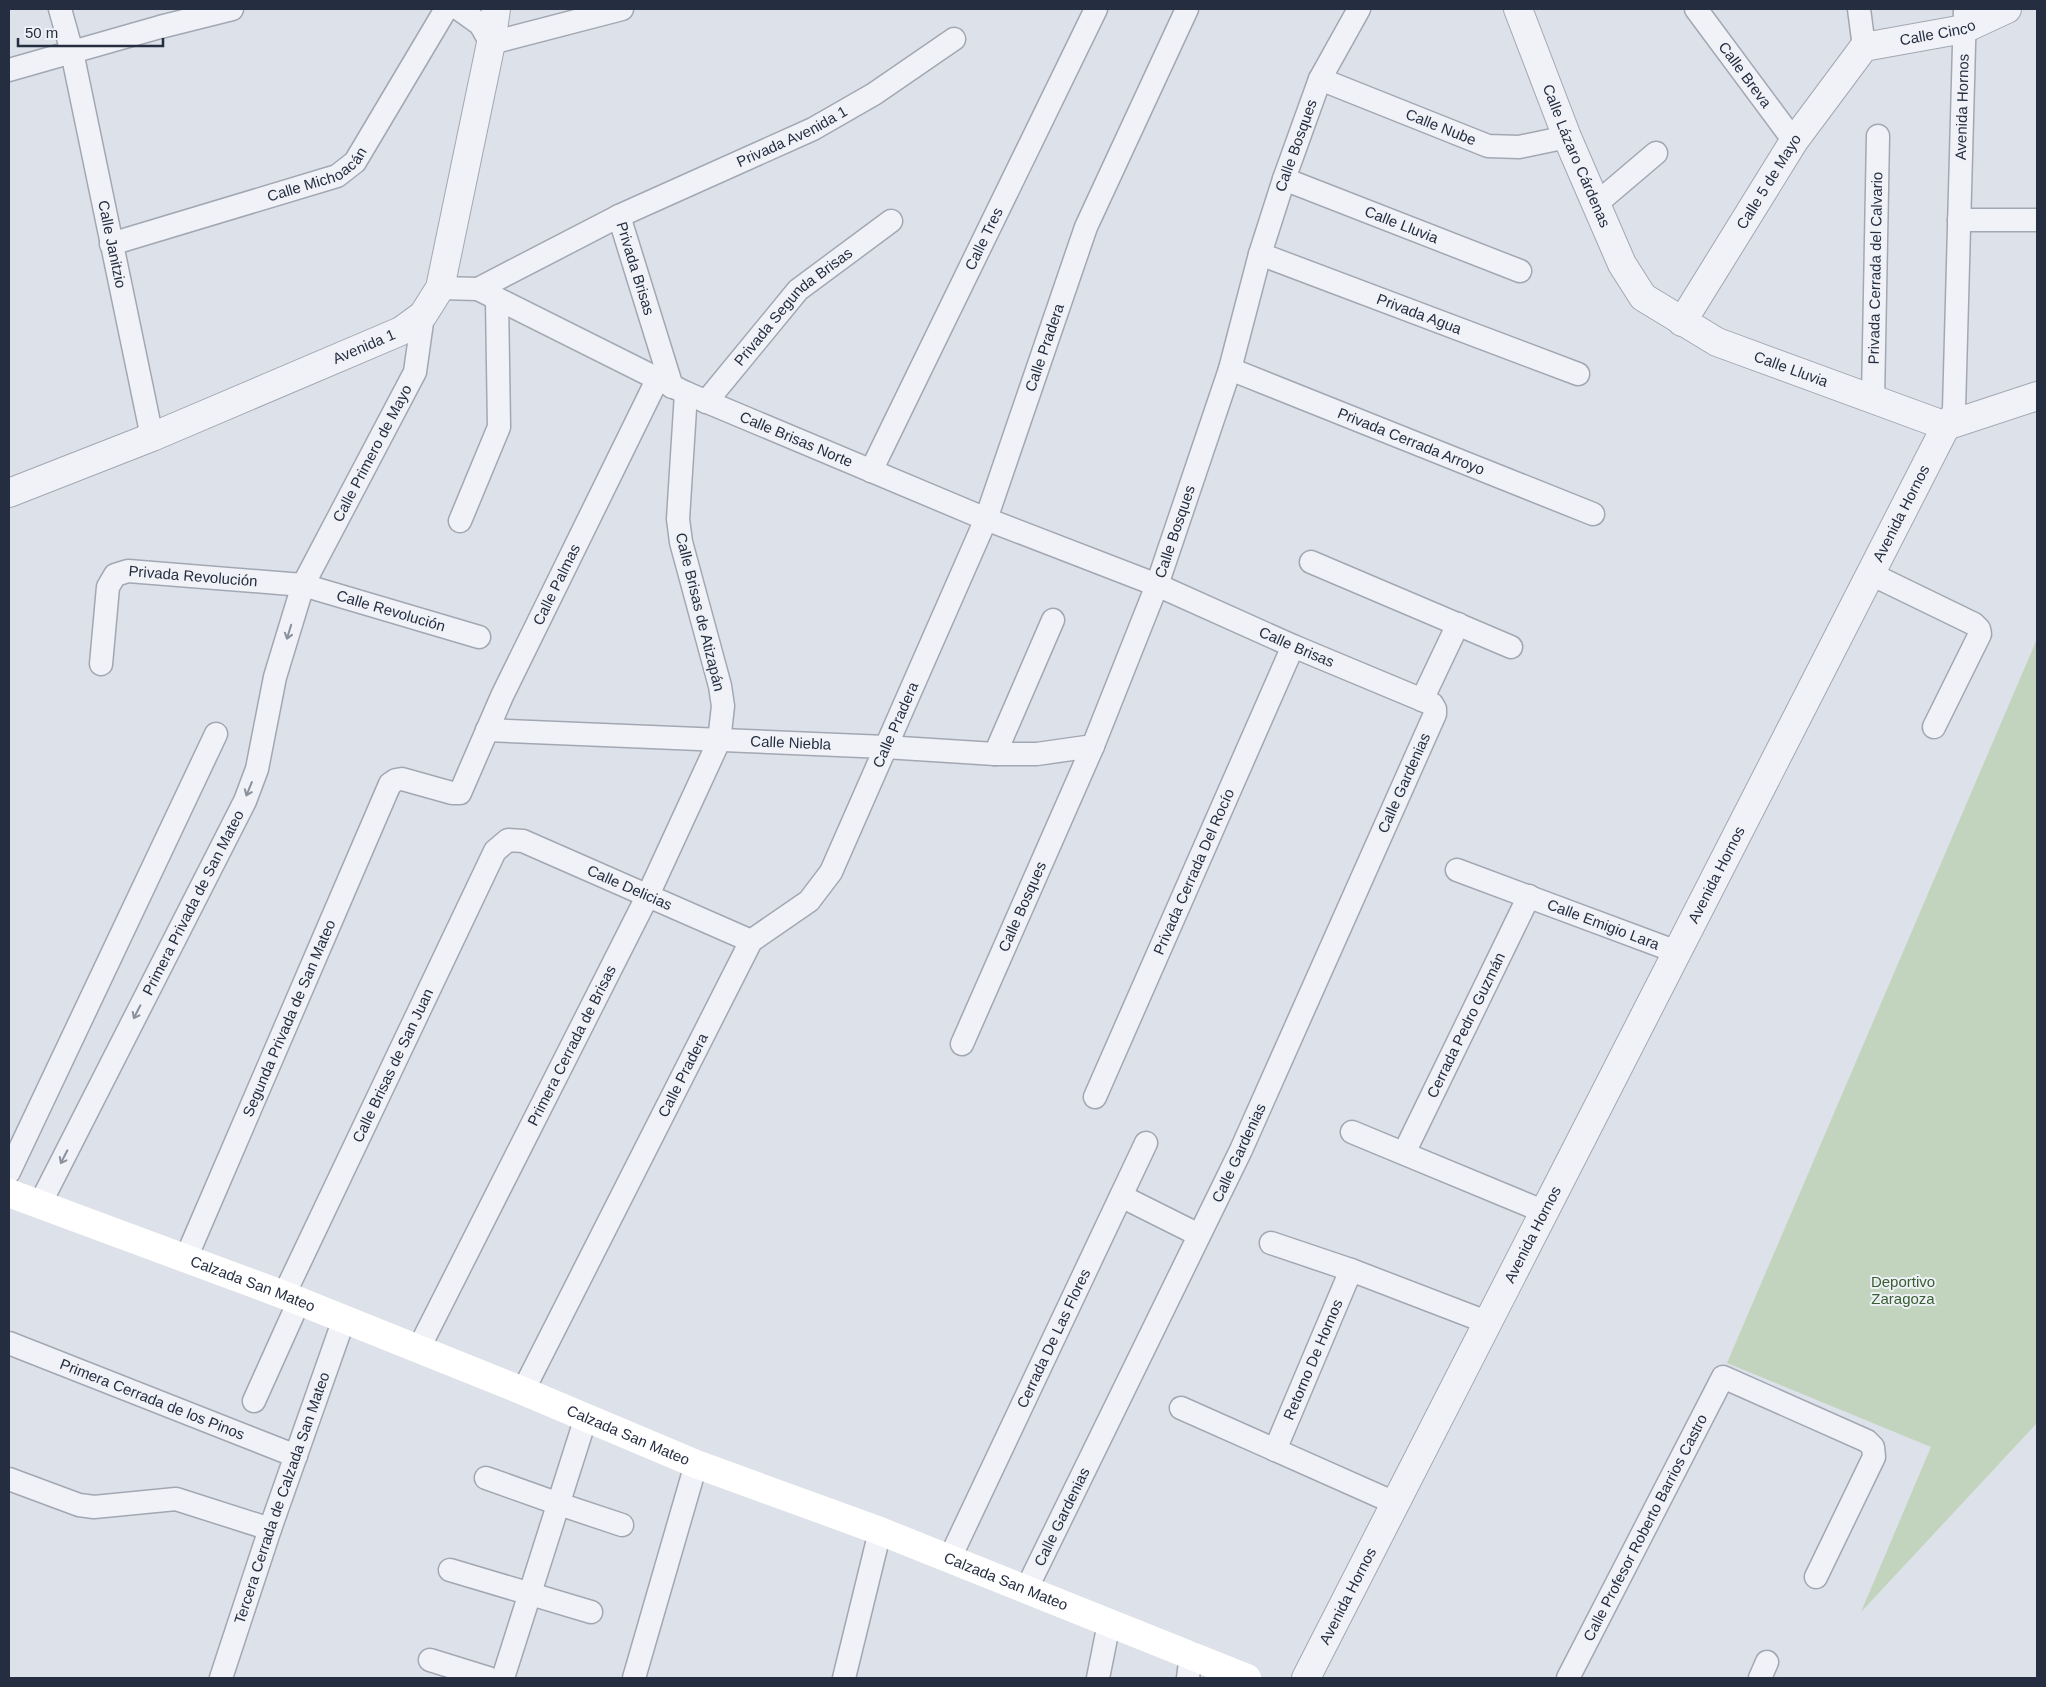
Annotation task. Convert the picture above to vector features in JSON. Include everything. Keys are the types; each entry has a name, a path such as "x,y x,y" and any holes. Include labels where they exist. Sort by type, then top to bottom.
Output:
{"main road":[{"name":"Calzada San Mateo","path":"9,1193 291,1298 524,1391 696,1464 880,1531 1108,1624 1189,1666 1247,1678"}],"street":[{"name":"Calle Janitzio","path":"60,9 72,52 152,437"},
{"path":"9,70 72,52 158,18 232,9"},
{"name":"Calle Michoacán","path":"111,244 338,176 355,162 446,9"},
{"path":"459,9 480,24 491,43 622,9"},
{"name":"Avenida 1","path":"9,493 152,437 401,332 423,315 440,288 491,43 496,9"},
{"name":"Calle Tres","path":"871,471 1096,9"},
{"name":"Calle Pradera","path":"524,1391 751,941 809,901 831,872 986,519 1086,227 1187,9"},
{"name":"Calle Bosques","path":"962,1044 1093,746 1157,585 1230,369 1260,254 1284,179 1320,79 1360,9"},
{"name":"Calle Lázaro Cárdenas","path":"1518,9 1567,137 1622,264 1643,297"},
{"name":"Calle Breva","path":"1696,9 1794,141"},
{"path":"1859,9 1864,47"},
{"name":"Calle Cinco","path":"1864,47 2007,9"},
{"name":"Avenida Hornos","path":"1306,1678 1954,410 1965,19"},
{"name":"Privada Avenida 1","path":"619,216 813,129 874,94 954,39"},
{"name":"Calle 5 de Mayo","path":"1682,322 1794,141 1864,47"},
{"name":"Calle Nube","path":"1320,79 1488,146 1519,146 1567,137"},
{"name":"Privada Cerrada del Calvario","path":"1873,400 1878,136"},
{"path":"1596,204 1656,153"},
{"name":"Calle Lluvia","path":"1284,179 1520,271"},
{"name":"Privada Brisas","path":"488,294 619,216 680,390"},
{"path":"1959,220 2037,220"},
{"name":"Privada Segunda Brisas","path":"680,390 798,290 890,221"},
{"name":"Privada Agua","path":"1260,254 1578,374"},
{"name":"Calle Brisas Norte","path":"440,288 488,294 680,390 986,519 1157,585"},
{"path":"460,521 499,427 488,294"},
{"name":"Calle Lluvia","path":"1643,297 1717,342 1946,426"},
{"name":"Calle Primero de Mayo","path":"303,585 415,372 423,315"},
{"name":"Privada Cerrada Arroyo","path":"1230,369 1593,514"},
{"name":"Calle Palmas","path":"396,780 402,779 452,793 460,793 487,730 680,390"},
{"name":"Calle Brisas de Atizapán","path":"680,390 678,519 682,542 720,686 723,706 719,741"},
{"path":"1946,426 2037,396"},
{"path":"1311,562 1511,647"},
{"name":"Privada Revolución","path":"101,664 108,586 115,575 128,571 303,585"},
{"path":"1871,574 1979,628 1980,634 1934,727"},
{"name":"Calle Revolución","path":"303,585 479,637"},
{"name":"Primera Privada de San Mateo","path":"40,1204 245,801 257,769 275,677 303,585"},
{"name":"Calle Brisas","path":"1157,585 1429,704"},
{"path":"995,754 1053,620"},
{"name":"Calle Gardenias","path":"1026,1590 1241,1150 1435,714 1429,704 1458,624"},
{"name":"Privada Cerrada Del Rocío","path":"1095,1097 1293,646"},
{"name":"Calle Niebla","path":"487,730 885,747 995,754 1037,754 1093,746"},
{"path":"9,1172 216,734"},
{"name":"Primera Cerrada de Brisas","path":"419,1348 648,895 719,741"},
{"name":"Segunda Privada de San Mateo","path":"186,1258 390,784 396,780"},
{"name":"Calle Delicias","path":"508,840 523,841 751,941"},
{"name":"Calle Brisas de San Juan","path":"254,1401 291,1298 495,851 508,840"},
{"name":"Calle Emigio Lara","path":"1457,870 1677,952"},
{"name":"Cerrada Pedro Guzmán","path":"1404,1153 1528,896"},
{"path":"1352,1132 1545,1212"},
{"name":"Cerrada De Las Flores","path":"949,1560 1146,1143"},
{"path":"1121,1196 1199,1235"},
{"path":"1271,1243 1350,1270 1488,1323"},
{"name":"Retorno De Hornos","path":"1275,1450 1350,1270"},
{"name":"Tercera Cerrada de Calzada San Mateo","path":"221,1678 270,1529 344,1319"},
{"name":"Primera Cerrada de los Pinos","path":"9,1343 296,1456"},
{"name":"Calle Profesor Roberto Barrios Castro","path":"1568,1678 1723,1377 1867,1441 1872,1447 1874,1457 1816,1576"},
{"path":"1180,1408 1396,1504"},
{"path":"503,1678 586,1417"},
{"path":"634,1678 696,1464"},
{"path":"486,1478 622,1525"},
{"path":"9,1479 79,1505 94,1507 176,1498 270,1529"},
{"path":"844,1678 880,1531"},
{"path":"450,1570 591,1612"},
{"path":"1098,1678 1108,1624"},
{"path":"430,1660 488,1678"}],"green space":[{"name":"Deportivo Zaragoza","path":"2037,639 2037,1423 1861,1612 1931,1447 1727,1363"}]}
